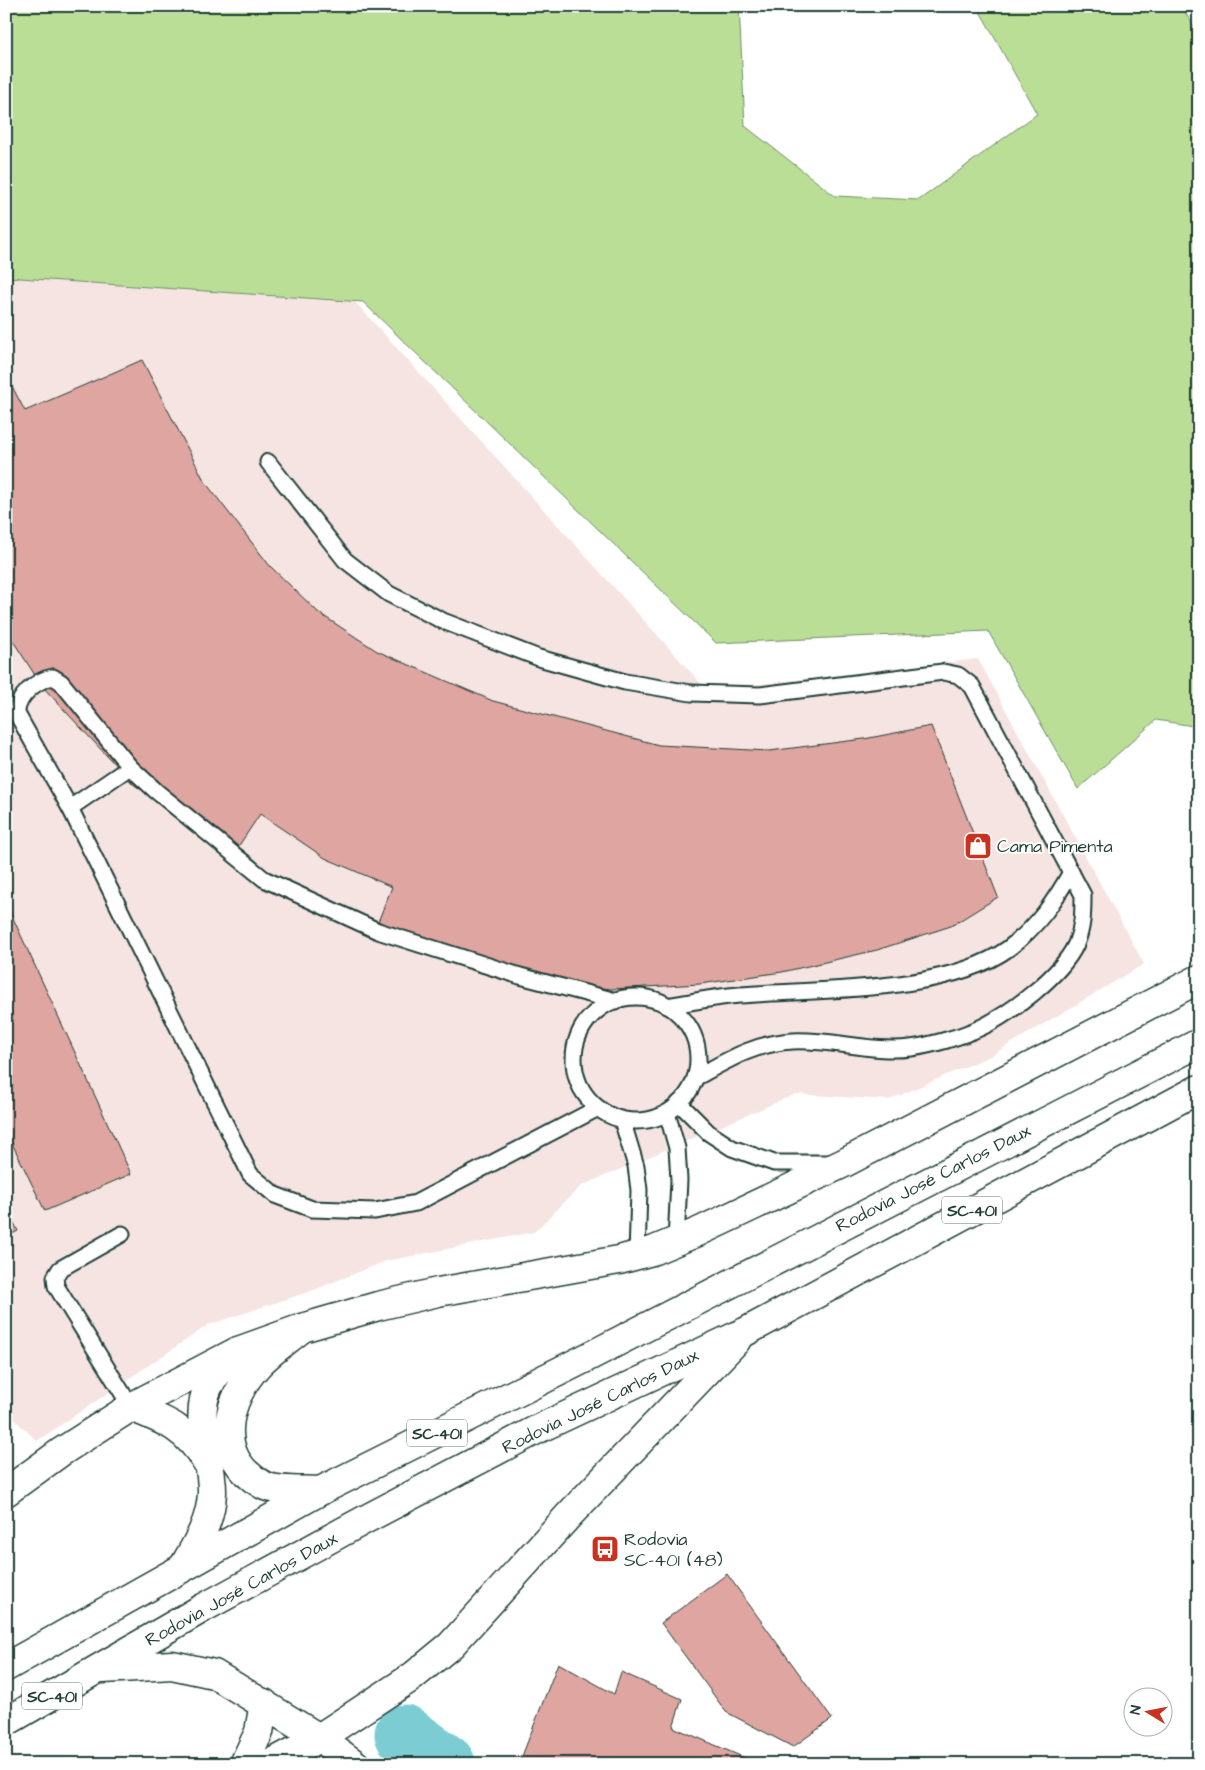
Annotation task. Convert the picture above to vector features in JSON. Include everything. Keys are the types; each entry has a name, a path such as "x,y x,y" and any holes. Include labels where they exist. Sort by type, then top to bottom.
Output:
{"main road":[{"path":"6,1492 61,1452 131,1406 238,1351 302,1328 378,1306 438,1292 637,1256 676,1242 844,1163 1199,978"},
{"name":"Rodovia José Carlos Daux","path":"6,1667 184,1565 320,1491 582,1360 1199,1043"},
{"name":"Rodovia José Carlos Daux","path":"6,1722 203,1608 359,1523 529,1433 745,1332 1199,1090"},
{"path":"302,1328 258,1365 239,1391 230,1415 228,1441 232,1456 246,1472 264,1486 320,1491"},
{"path":"270,1764 319,1738 412,1677 451,1645 570,1514 745,1332"},
{"path":"184,1565 204,1532 212,1495 211,1468 203,1431 203,1406 208,1387 238,1351"},
{"path":"131,1406 166,1421 183,1431 195,1442 211,1468"},
{"path":"99,1669 172,1665 214,1674 264,1702 355,1764"},
{"path":"244,1764 258,1732 264,1702"}],"lane":[{"path":"268,462 345,560 389,594 443,621 539,658 625,682 691,694 760,695 944,672 958,675 972,686 1083,895 1083,923 1075,945 1060,967 1014,1008 980,1028 911,1048 882,1049 794,1041 750,1048 695,1078"},
{"path":"598,1108 416,1203 375,1211 312,1209 275,1195 250,1174 70,808 16,714 16,704 19,698 45,678 53,677 61,682 130,767 156,791 264,879 378,931 520,976 616,1001"},
{"path":"70,808 130,767"},
{"path":"668,1006 738,995 803,992 936,978 978,964 1008,948 1037,924 1056,899 1071,872"},
{"path":"633,997 651,999 668,1006 680,1016 690,1029 696,1045 698,1062 695,1078 688,1092 679,1104 667,1112 652,1119 637,1122 622,1120 598,1108 580,1085 575,1071 576,1042 591,1016 616,1001 633,997"},
{"path":"679,1104 709,1133 732,1148 774,1163 844,1163"},
{"path":"667,1112 676,1148 679,1180 676,1242"},
{"path":"622,1120 636,1166 639,1190 637,1256"},
{"path":"122,1234 60,1269 55,1277 56,1286 131,1406"}],"shaded area":[{"path":"6,250 336,281 707,690 978,659 1144,964 990,1056 889,1100 796,1094 581,1186 534,1232 386,1261 311,1291 208,1325 37,1441 6,1411"}],"green space":[{"path":"6,6 739,6 745,126 835,196 919,200 1037,114 977,6 1181,6 1199,34 1199,727 1156,720 1078,789 988,631 716,643 363,302 6,277"}],"building":[{"path":"142,360 205,482 270,566 319,613 377,651 493,701 659,745 769,751 864,739 931,726 998,897 951,926 877,950 782,972 700,984 611,989 501,974 373,934 392,887 325,858 260,814 234,853 133,784 42,686 6,630 6,375 25,411"},
{"path":"6,903 131,1174 45,1211 6,1131"},
{"path":"6,1207 18,1231 6,1237"},
{"path":"727,1574 832,1719 793,1747 726,1712 661,1623"},
{"path":"558,1663 614,1694 621,1672 682,1699 673,1727 759,1764 519,1764"}],"waterway":[{"path":"404,1734 446,1764"}],"place":[{"name":"Cama Pimenta","path":"978,846"},
{"name":"Rodovia SC-401 (48)","path":"605,1549"}]}
